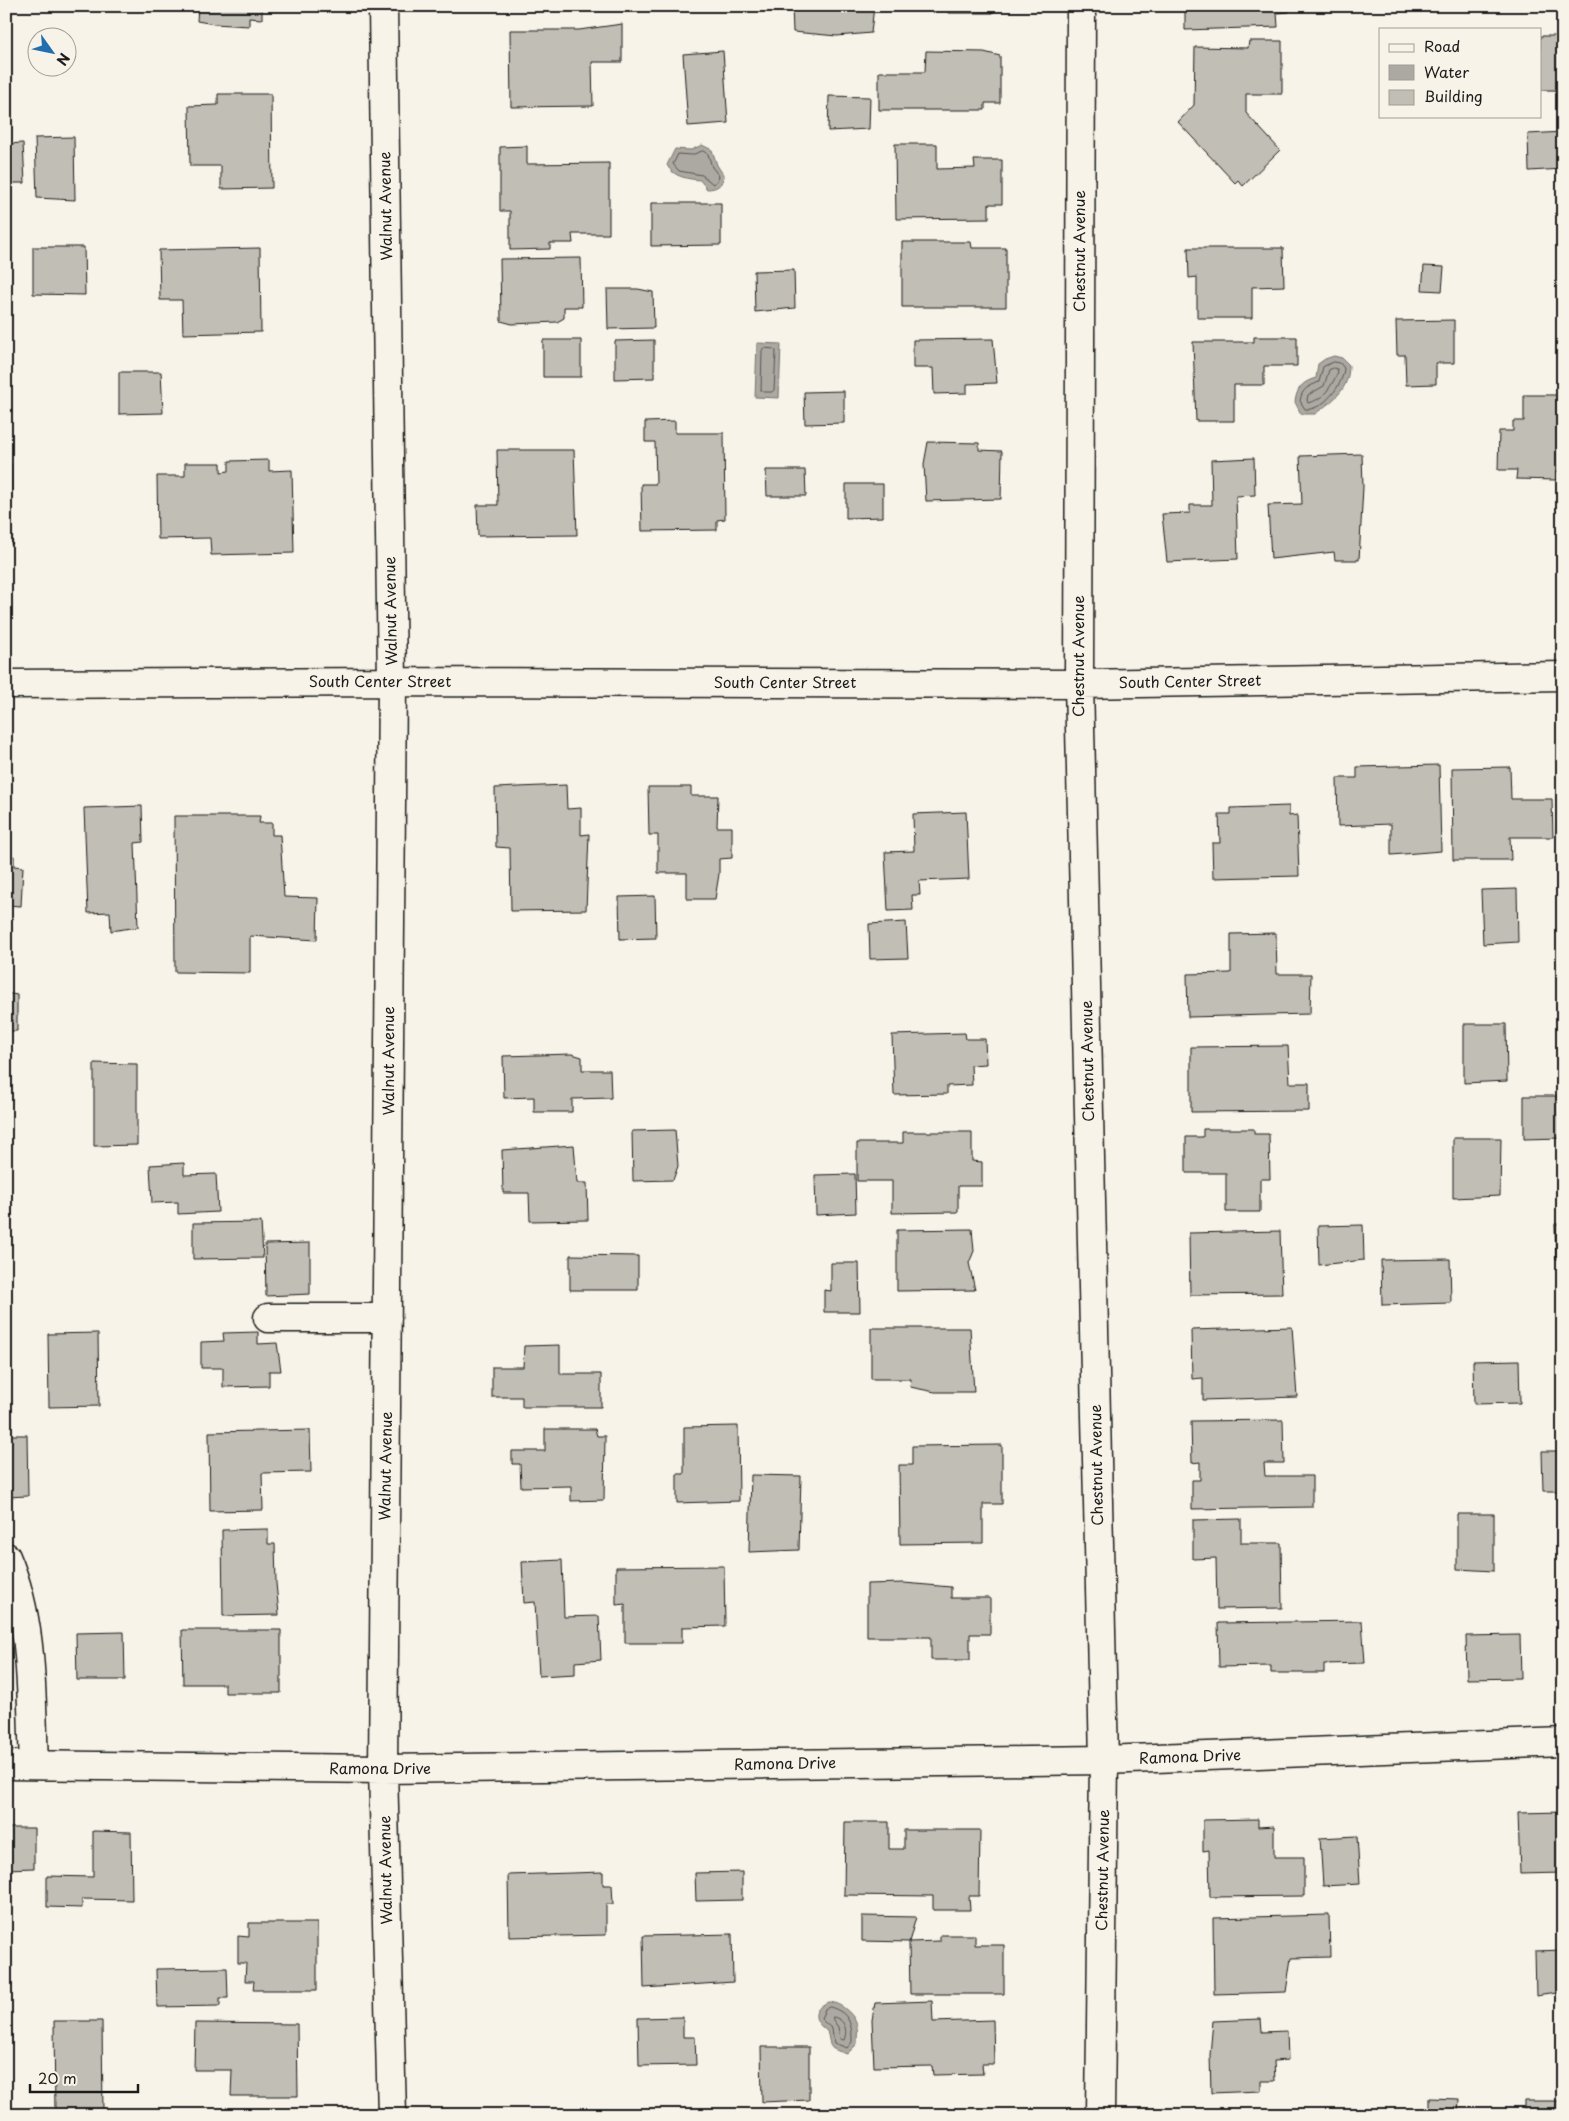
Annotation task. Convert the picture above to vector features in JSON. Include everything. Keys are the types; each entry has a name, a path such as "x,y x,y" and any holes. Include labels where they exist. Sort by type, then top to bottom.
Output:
{"street":[{"name":"Walnut Avenue","path":"383,6 392,682 383,1770 392,2115"},
{"name":"Chestnut Avenue","path":"1081,6 1079,684 1104,1760 1100,2115"},
{"name":"South Center Street","path":"6,684 392,682 1079,684 1563,676"},
{"path":"268,1318 387,1318"},
{"path":"6,1557 16,1581 25,1616 31,1682 34,1765"},
{"name":"Ramona Drive","path":"6,1765 383,1770 1104,1760 1563,1742"}],"water":[{"path":"702,145 712,150 717,165 724,176 722,182 714,188 707,189 700,180 677,175 667,165 675,149 691,150"},
{"path":"757,343 781,344 779,398 755,397"},
{"path":"1334,356 1342,358 1349,365 1343,388 1334,399 1315,414 1301,414 1295,402 1299,389 1307,381 1316,378 1318,364"},
{"path":"828,2002 837,2004 847,2010 856,2022 857,2044 847,2054 831,2047 827,2031 817,2020 816,2016 819,2008"}],"building":[{"path":"198,6 272,6 271,8 262,8 262,19 249,18 249,26 197,21"},
{"path":"792,6 874,6 871,33 837,36 793,32"},
{"path":"948,6 993,6 993,13 948,13"},
{"path":"1185,6 1289,6 1289,12 1277,13 1278,27 1185,30"},
{"path":"622,24 622,62 592,62 593,106 511,107 510,30 579,30"},
{"path":"1542,36 1563,36 1563,90 1542,90"},
{"path":"1249,41 1282,41 1282,94 1246,94 1246,113 1280,150 1243,186 1238,180 1235,183 1178,122 1194,105 1195,47 1248,48"},
{"path":"723,51 728,123 688,126 683,54"},
{"path":"926,51 984,52 1000,56 1000,103 985,103 985,110 879,110 879,72 925,72"},
{"path":"218,94 271,94 272,188 221,189 221,166 190,166 189,106 218,105"},
{"path":"829,96 870,97 869,129 828,131"},
{"path":"1563,132 1563,169 1529,171 1528,134"},
{"path":"74,137 75,200 37,198 35,138"},
{"path":"23,143 25,183 6,183 6,144"},
{"path":"895,144 937,144 937,169 975,168 974,160 1002,160 1002,204 989,204 989,218 896,219"},
{"path":"527,146 527,164 609,163 609,234 572,234 573,243 550,243 550,249 510,250 510,211 500,211 500,147"},
{"path":"651,203 721,203 721,245 651,246"},
{"path":"902,242 971,242 972,248 1006,248 1006,307 902,307"},
{"path":"33,247 84,247 85,295 33,294"},
{"path":"260,248 261,332 183,334 182,300 160,300 159,250"},
{"path":"1188,248 1283,248 1284,286 1252,287 1252,318 1197,318 1197,277 1189,278"},
{"path":"581,258 582,307 564,307 564,318 557,322 512,324 501,321 500,259"},
{"path":"1424,266 1444,267 1442,291 1422,290"},
{"path":"794,270 795,308 755,312 754,271"},
{"path":"607,289 638,289 653,292 654,328 608,329"},
{"path":"1454,320 1454,363 1436,363 1436,384 1406,385 1405,355 1397,355 1396,321"},
{"path":"1254,337 1297,337 1297,366 1264,366 1264,385 1234,385 1234,421 1196,421 1193,342 1254,342"},
{"path":"993,339 997,383 967,384 967,393 934,394 933,368 913,368 913,340"},
{"path":"543,340 581,340 581,377 543,377"},
{"path":"654,340 654,378 615,379 615,341"},
{"path":"119,372 161,372 163,413 119,414"},
{"path":"844,391 844,423 805,424 804,392"},
{"path":"1524,395 1561,395 1561,406 1563,406 1563,471 1556,471 1556,480 1516,479 1517,470 1498,470 1499,431 1513,431 1513,421 1524,421"},
{"path":"675,421 675,433 724,433 725,519 717,520 717,530 642,531 641,484 656,484 655,442 645,442 645,422"},
{"path":"928,442 979,443 979,450 1002,451 1001,499 926,501 924,464"},
{"path":"497,450 574,450 577,535 478,536 477,505 498,505"},
{"path":"1362,454 1363,487 1359,560 1335,560 1334,552 1271,559 1268,505 1302,504 1300,456"},
{"path":"1254,458 1255,495 1236,496 1238,559 1167,562 1162,514 1190,513 1190,505 1212,505 1211,460"},
{"path":"269,460 269,471 292,470 294,553 211,555 210,538 158,539 157,476 185,476 185,463 221,463 221,472 229,471 229,461"},
{"path":"6,464 11,464 12,544 6,544"},
{"path":"766,470 805,470 806,496 767,496"},
{"path":"846,484 883,484 883,517 846,518"},
{"path":"1439,765 1441,851 1391,855 1391,824 1338,826 1337,778 1357,778 1357,767"},
{"path":"1510,767 1511,799 1552,799 1553,837 1510,837 1511,860 1453,860 1452,768"},
{"path":"566,785 567,809 581,808 581,835 589,834 586,910 511,911 510,848 496,847 495,788"},
{"path":"648,787 691,787 691,796 718,796 717,827 732,827 732,858 719,859 715,899 687,899 687,873 658,873 658,835 649,835"},
{"path":"142,806 143,842 135,843 138,927 111,931 110,912 88,913 84,808"},
{"path":"1289,806 1289,816 1297,815 1299,876 1213,878 1212,843 1220,843 1219,814 1231,814 1231,808"},
{"path":"966,812 969,879 919,881 920,895 912,895 913,910 888,911 885,852 914,851 913,814"},
{"path":"174,816 260,816 259,823 272,823 272,835 280,835 284,897 318,898 317,940 250,936 250,973 175,972"},
{"path":"6,856 14,856 14,866 23,867 21,906 6,905"},
{"path":"1517,889 1518,942 1483,944 1481,890"},
{"path":"655,896 656,938 620,939 619,897"},
{"path":"906,922 908,958 870,959 869,924"},
{"path":"1276,933 1277,974 1311,974 1310,1014 1188,1017 1187,974 1231,973 1231,934"},
{"path":"6,993 17,995 17,1031 6,1031"},
{"path":"1464,1024 1506,1024 1507,1081 1464,1083"},
{"path":"965,1033 966,1039 985,1039 986,1064 971,1065 972,1085 947,1086 947,1094 894,1095 892,1035"},
{"path":"1288,1046 1290,1083 1309,1083 1309,1111 1191,1112 1191,1047"},
{"path":"572,1054 582,1057 582,1070 610,1070 611,1098 572,1099 572,1112 534,1112 534,1097 504,1098 503,1056"},
{"path":"94,1063 137,1064 137,1145 94,1146"},
{"path":"1524,1096 1561,1096 1561,1138 1524,1139"},
{"path":"1203,1129 1254,1129 1254,1134 1269,1134 1270,1179 1260,1179 1260,1212 1226,1212 1226,1173 1186,1173 1186,1137 1203,1137"},
{"path":"675,1130 678,1166 673,1180 633,1181 632,1131"},
{"path":"903,1132 972,1132 972,1161 982,1162 982,1186 958,1186 958,1212 892,1213 892,1181 857,1181 857,1143 903,1143"},
{"path":"1453,1138 1501,1138 1500,1196 1453,1198"},
{"path":"574,1145 577,1183 587,1183 588,1220 530,1221 529,1193 503,1193 502,1150"},
{"path":"184,1163 184,1175 216,1174 218,1212 178,1214 178,1202 152,1203 150,1165"},
{"path":"855,1174 856,1213 816,1215 815,1175"},
{"path":"261,1222 263,1258 193,1259 193,1223"},
{"path":"1555,1224 1563,1224 1563,1259 1556,1259"},
{"path":"1363,1225 1364,1260 1319,1265 1318,1226"},
{"path":"972,1229 974,1251 969,1263 975,1290 897,1291 897,1230"},
{"path":"1280,1231 1282,1294 1190,1295 1189,1233"},
{"path":"310,1243 310,1294 266,1296 265,1244"},
{"path":"570,1255 638,1256 638,1290 570,1290"},
{"path":"1450,1259 1451,1303 1382,1305 1381,1260"},
{"path":"831,1263 859,1263 860,1312 824,1312 824,1290 831,1291"},
{"path":"1292,1327 1297,1397 1203,1400 1203,1378 1192,1379 1191,1330"},
{"path":"871,1328 970,1328 974,1392 935,1392 910,1387 911,1379 871,1379"},
{"path":"258,1332 258,1344 277,1343 281,1371 269,1371 269,1386 223,1387 223,1368 201,1368 201,1342 224,1341 223,1333"},
{"path":"98,1333 99,1406 49,1407 48,1334"},
{"path":"560,1345 560,1374 601,1374 601,1407 522,1407 522,1397 492,1397 492,1367 523,1367 524,1346"},
{"path":"1519,1360 1520,1403 1474,1404 1473,1361"},
{"path":"1283,1420 1284,1463 1264,1463 1265,1476 1312,1476 1312,1507 1192,1509 1192,1480 1200,1480 1200,1462 1192,1463 1191,1421"},
{"path":"738,1426 739,1501 677,1503 677,1474 684,1474 684,1427"},
{"path":"545,1429 595,1429 597,1436 605,1436 604,1500 571,1501 571,1486 521,1487 520,1464 512,1464 512,1451 545,1451"},
{"path":"310,1430 311,1472 262,1473 263,1510 210,1511 209,1432"},
{"path":"6,1435 27,1435 28,1496 6,1497"},
{"path":"1002,1445 1002,1504 983,1504 983,1543 900,1544 899,1465 912,1465 912,1446"},
{"path":"1542,1451 1563,1451 1563,1491 1543,1491"},
{"path":"751,1475 801,1476 799,1550 749,1552"},
{"path":"1457,1514 1494,1514 1494,1571 1457,1569"},
{"path":"1241,1519 1241,1543 1281,1543 1282,1608 1217,1609 1216,1558 1193,1559 1193,1520"},
{"path":"268,1529 268,1544 275,1544 279,1615 223,1616 222,1530"},
{"path":"562,1560 564,1617 599,1616 601,1660 575,1662 575,1674 539,1676 535,1602 524,1603 522,1562"},
{"path":"724,1566 725,1626 682,1627 682,1643 625,1643 625,1604 616,1605 616,1567"},
{"path":"904,1583 951,1587 951,1598 990,1598 990,1634 970,1634 970,1660 931,1660 931,1637 867,1637 867,1584"},
{"path":"1362,1621 1365,1663 1324,1664 1324,1673 1271,1673 1271,1666 1219,1667 1218,1623"},
{"path":"182,1630 281,1630 281,1693 225,1693 225,1684 183,1684"},
{"path":"124,1632 125,1680 77,1680 76,1633"},
{"path":"1520,1635 1521,1678 1467,1679 1466,1636"},
{"path":"1563,1812 1563,1873 1520,1874 1518,1813"},
{"path":"1258,1819 1258,1827 1274,1826 1274,1857 1304,1857 1304,1896 1210,1897 1209,1850 1203,1851 1203,1820"},
{"path":"845,1822 889,1822 889,1849 904,1849 904,1830 980,1830 979,1896 969,1896 970,1910 933,1910 933,1896 844,1895"},
{"path":"6,1828 34,1828 34,1868 6,1869"},
{"path":"93,1831 131,1832 132,1900 82,1899 82,1908 47,1907 47,1876 93,1877"},
{"path":"1357,1836 1360,1884 1323,1886 1320,1838"},
{"path":"603,1872 603,1885 612,1885 613,1904 606,1904 606,1935 509,1937 508,1875"},
{"path":"742,1872 742,1900 696,1901 695,1873"},
{"path":"1329,1915 1330,1957 1291,1958 1286,1992 1214,1994 1213,1918"},
{"path":"862,1916 916,1917 909,1942 862,1941"},
{"path":"249,1923 317,1923 317,1990 253,1990 254,1981 245,1981 246,1963 238,1963 238,1936 249,1937"},
{"path":"732,1934 733,1982 644,1988 643,1936"},
{"path":"940,1935 975,1935 975,1945 1004,1945 1004,1994 910,1994 909,1942 940,1941"},
{"path":"1563,1950 1563,1992 1536,1996 1535,1951"},
{"path":"227,1968 228,1998 220,1998 220,2006 157,2007 156,1969"},
{"path":"932,2001 933,2022 993,2020 994,2064 982,2064 983,2074 933,2075 932,2066 874,2067 872,2020 875,2003"},
{"path":"683,2017 683,2037 695,2037 696,2065 639,2066 638,2018"},
{"path":"1261,2019 1262,2032 1287,2031 1288,2060 1274,2061 1275,2081 1261,2081 1261,2091 1211,2093 1210,2055 1213,2021"},
{"path":"54,2021 102,2021 103,2114 55,2114"},
{"path":"195,2023 297,2024 298,2096 231,2096 232,2070 194,2070"},
{"path":"761,2047 809,2047 809,2100 762,2102"},
{"path":"1429,2098 1459,2099 1458,2115 1429,2115"},
{"path":"1524,2101 1563,2101 1563,2115 1524,2115"}]}
